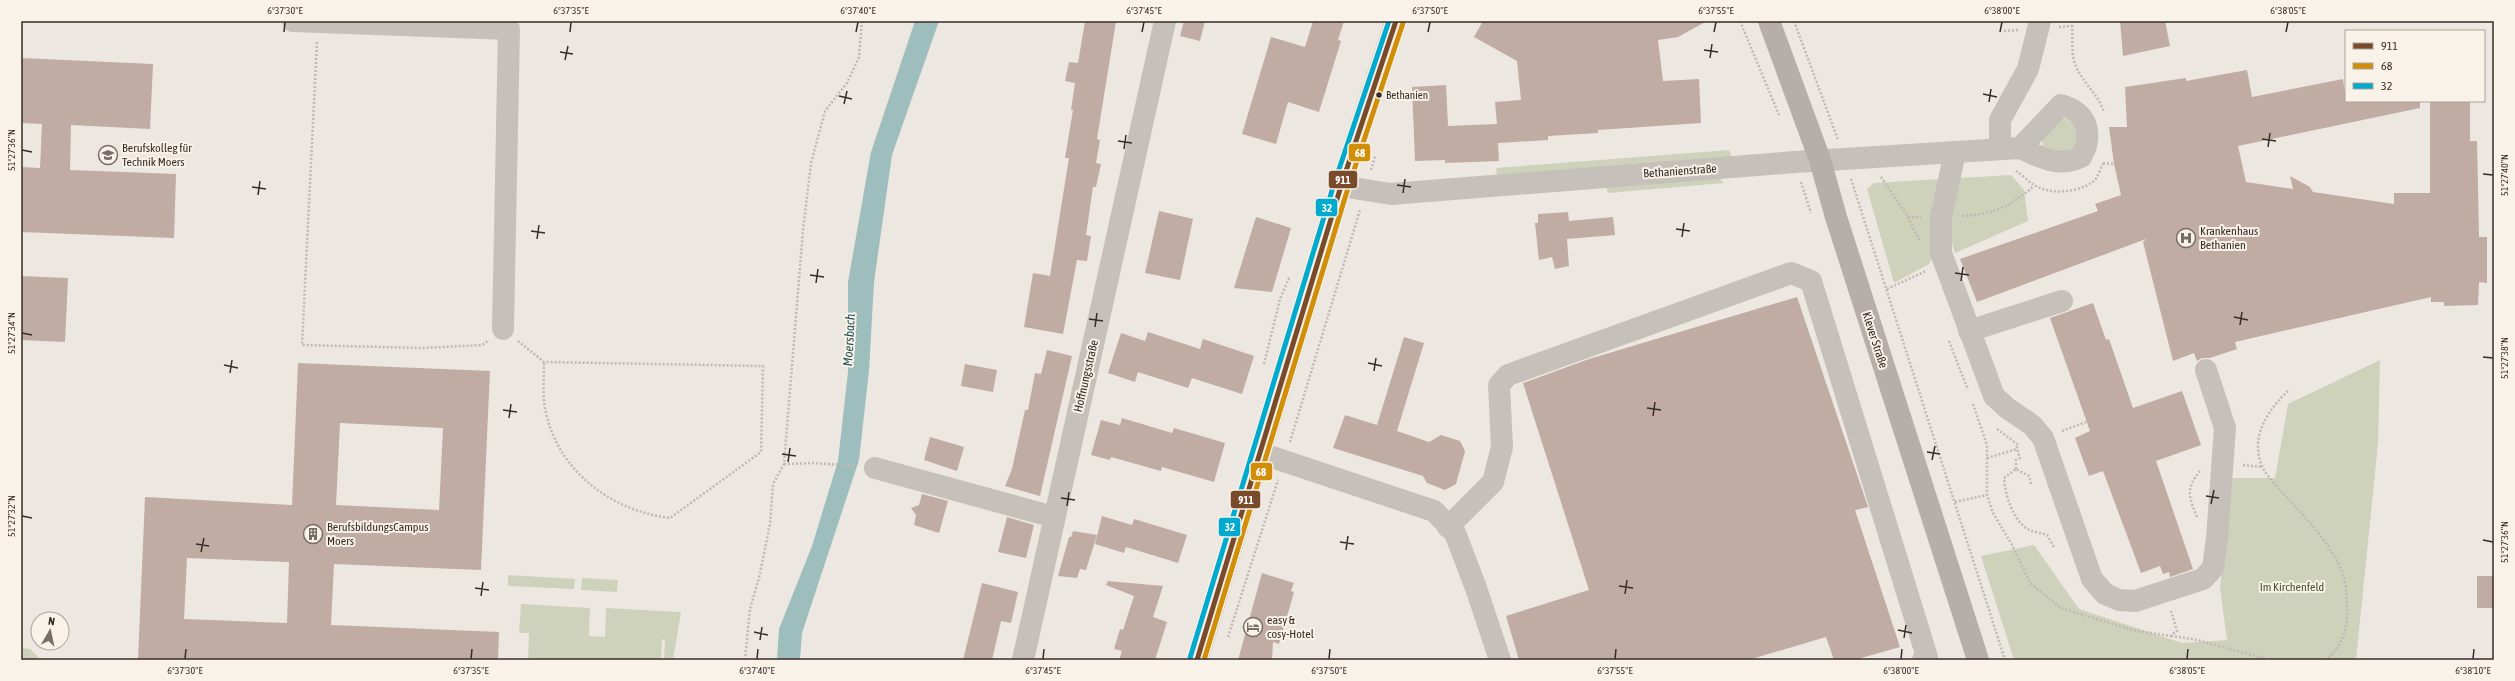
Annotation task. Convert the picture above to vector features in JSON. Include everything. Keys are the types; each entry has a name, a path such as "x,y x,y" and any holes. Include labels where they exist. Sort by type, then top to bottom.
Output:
{"main road":[{"path":"1197,660 1341,186 1396,21"},
{"name":"Klever Straße","path":"1769,21 1820,160 1836,217 1978,660"}],"street":[{"path":"293,21 509,29 503,329"},
{"name":"Hoffnungsstraße","path":"1023,660 1165,21"},
{"path":"2010,148 2000,120 2028,69 2040,21"},
{"name":"Bethanienstraße","path":"1341,186 1391,194 1820,160 2010,148 2062,163 2081,157 2087,146 2087,124 2075,111 2061,105 2010,148"},
{"path":"1955,152 1945,194 1939,242 1948,276 1994,396 2041,434 2096,586 2105,594 2127,601 2135,601 2203,579 2215,562 2225,428 2206,370"},
{"path":"1448,527 1493,482 1502,447 1499,385 1508,375 1791,273 1811,281 1927,657 1923,660"},
{"path":"1969,331 2062,301"},
{"path":"1260,453 1434,511 1455,533 1476,588 1500,660"},
{"path":"874,468 1054,517"}],"path":[{"path":"745,660 750,609 759,578 770,524 773,484 784,464 803,230 811,163 825,111 846,83 859,57 862,21"},
{"path":"1794,21 1844,159 1887,289 2005,660"},
{"path":"2072,21 2074,61 2087,86"},
{"path":"1227,638 1284,462 1366,190 1375,154"},
{"path":"2103,163 2114,164"},
{"path":"1887,289 1931,269"},
{"path":"2288,391 2271,407 2264,419 2260,428 2259,453 2263,467 2320,534 2340,566 2346,585 2347,624 2336,650 2325,660"},
{"path":"1972,400 1987,445 1987,495 1993,513 2012,545 2030,583 2043,596 2061,608 2132,630 2193,639 2270,660"},
{"path":"2016,469 2016,460 2020,458 2017,444"},
{"path":"1987,458 2017,449"},
{"path":"784,464 814,463 874,468"},
{"path":"2198,522 2191,502 2190,487 2205,468"},
{"path":"2016,469 2029,476 2031,484"},
{"path":"2016,469 2004,478 2010,505 2019,520 2031,531 2047,535 2054,546"},
{"path":"1955,502 1987,495"},
{"path":"2163,592 2177,631 2170,636"}],"green space":[{"path":"2060,118 2066,119 2079,128 2074,153 2043,149 2042,139"},
{"path":"1729,150 1732,158 1497,175 1496,168"},
{"path":"2011,175 2024,190 2028,221 1955,253 1952,244 1951,225 1953,206 1960,178"},
{"path":"1718,177 1724,183 1608,193 1605,185"},
{"path":"1940,179 1932,259 1929,264 1894,283 1867,189 1874,183"},
{"name":"Im Kirchenfeld","path":"2380,360 2378,444 2356,660 2014,660 1981,556 2034,545 2079,609 2182,643 2227,640 2220,588 2232,478 2275,478 2288,404"},
{"path":"508,575 575,579 574,589 508,586"},
{"path":"582,578 618,580 617,592 581,590"},
{"path":"521,604 590,608 589,636 605,637 606,608 681,612 673,660 664,660 665,640 662,639 661,660 528,660 529,633 519,633"},
{"path":"21,648 30,649 30,651 32,651 41,660 21,660"}],"water":[{"name":"Moersbach","path":"915,21 939,21 892,155 874,282 869,371 859,460 802,633 800,660 777,660 779,629 812,546 838,461 848,372 848,282 871,152"}],"building":[{"path":"1085,21 1116,21 1097,139 1100,140 1096,163 1101,164 1096,187 1093,187 1086,235 1091,236 1087,261 1077,260 1063,334 1024,327 1033,273 1050,276 1069,158 1065,158 1073,110 1071,110 1075,83 1065,81 1069,62 1078,63"},
{"path":"1184,21 1205,21 1200,41 1180,36"},
{"path":"1313,21 1344,21 1338,40 1341,41 1319,112 1288,102 1276,144 1242,134 1271,37 1305,47"},
{"path":"1483,21 1707,21 1678,37 1658,40 1663,81 1699,79 1701,123 1598,130 1598,133 1548,136 1548,140 1498,143 1499,161 1445,163 1445,160 1415,161 1412,87 1446,85 1448,126 1497,124 1495,102 1521,100 1517,61 1474,37"},
{"path":"2120,21 2165,21 2170,46 2123,56"},
{"path":"21,58 153,64 150,129 71,125 70,170 176,174 174,238 21,232 21,167 40,168 42,124 21,123"},
{"path":"2247,70 2252,97 2343,79 2345,102 2420,102 2420,108 2238,146 2246,182 2293,189 2290,176 2310,187 2313,192 2394,204 2394,193 2430,193 2430,102 2470,102 2470,141 2477,141 2479,237 2487,237 2487,283 2479,282 2478,305 2444,306 2444,302 2431,302 2431,297 2235,342 2237,349 2210,358 2202,358 2197,361 2194,353 2173,361 2143,242 2146,239 1977,302 1960,259 2098,211 2095,204 2121,195 2114,164 2109,127 2127,127 2125,87 2186,78 2186,81"},
{"path":"1159,211 1193,219 1180,280 1145,273"},
{"path":"1568,212 1569,221 1613,217 1615,235 1567,239 1569,266 1555,269 1552,257 1539,260 1535,223 1538,223 1538,214"},
{"path":"1256,217 1291,228 1272,292 1234,288"},
{"path":"21,276 68,278 65,342 21,340"},
{"path":"1797,297 1868,507 1855,510 1900,647 1854,660 1834,660 1826,637 1748,660 1519,660 1506,616 1589,590 1523,383 1589,359"},
{"path":"2093,303 2106,340 2109,339 2133,408 2182,391 2201,445 2156,461 2193,569 2170,577 2169,572 2163,574 2160,566 2141,573 2103,471 2089,476 2075,438 2090,431 2050,318"},
{"path":"1148,332 1200,349 1203,339 1254,356 1242,394 1192,378 1188,388 1138,372 1135,382 1108,373 1121,333 1145,341"},
{"path":"1404,337 1424,343 1397,431 1429,442 1441,435 1460,441 1465,451 1456,484 1445,490 1427,483 1423,476 1333,448 1345,415 1377,425"},
{"path":"1047,350 1072,356 1040,496 1005,486 1012,469 1025,410 1028,410 1035,373 1041,374"},
{"name":"BerufsbildungsCampus Moers","path":"298,363 490,371 481,570 334,564 331,625 499,632 498,660 138,660 145,497 292,505","holes":["340,423 443,428 439,510 336,505","187,558 289,562 287,623 184,619"]},
{"path":"965,364 997,370 993,392 961,386"},
{"path":"1122,418 1172,433 1174,428 1225,443 1214,482 1162,467 1161,471 1111,457 1110,460 1091,455 1101,420 1120,425"},
{"path":"930,437 964,447 957,471 924,460"},
{"path":"922,494 948,501 939,533 914,525 916,515 911,508 919,505"},
{"path":"1102,516 1132,525 1134,519 1187,535 1178,563 1126,547 1124,553 1095,544"},
{"path":"1007,517 1034,525 1026,558 998,552"},
{"path":"1073,531 1097,535 1086,570 1080,569 1077,578 1058,576 1069,537 1071,537"},
{"path":"1262,573 1294,583 1291,591 1294,592 1279,644 1273,642 1272,660 1238,660"},
{"path":"2477,576 2494,576 2494,608 2477,608"},
{"path":"1108,581 1163,586 1153,617 1167,622 1155,660 1119,660 1122,651 1114,649 1120,629 1123,630 1134,596 1106,585"},
{"path":"982,583 1018,592 1011,623 1001,621 992,660 963,660"}],"transit line":[{"name":"32","path":"1190,658 1334,184 1389,21"},
{"name":"911","path":"1197,660 1341,186 1396,21"},
{"name":"68","path":"1204,660 1348,188 1403,23"}],"place":[{"name":"Bethanien","path":"1379,95"},
{"name":"Berufskolleg für Technik Moers","path":"108,155"},
{"name":"Krankenhaus Bethanien","path":"2186,238"},
{"name":"BerufsbildungsCampus Moers","path":"313,534"},
{"name":"easy & cosy-Hotel","path":"1253,627"}]}
